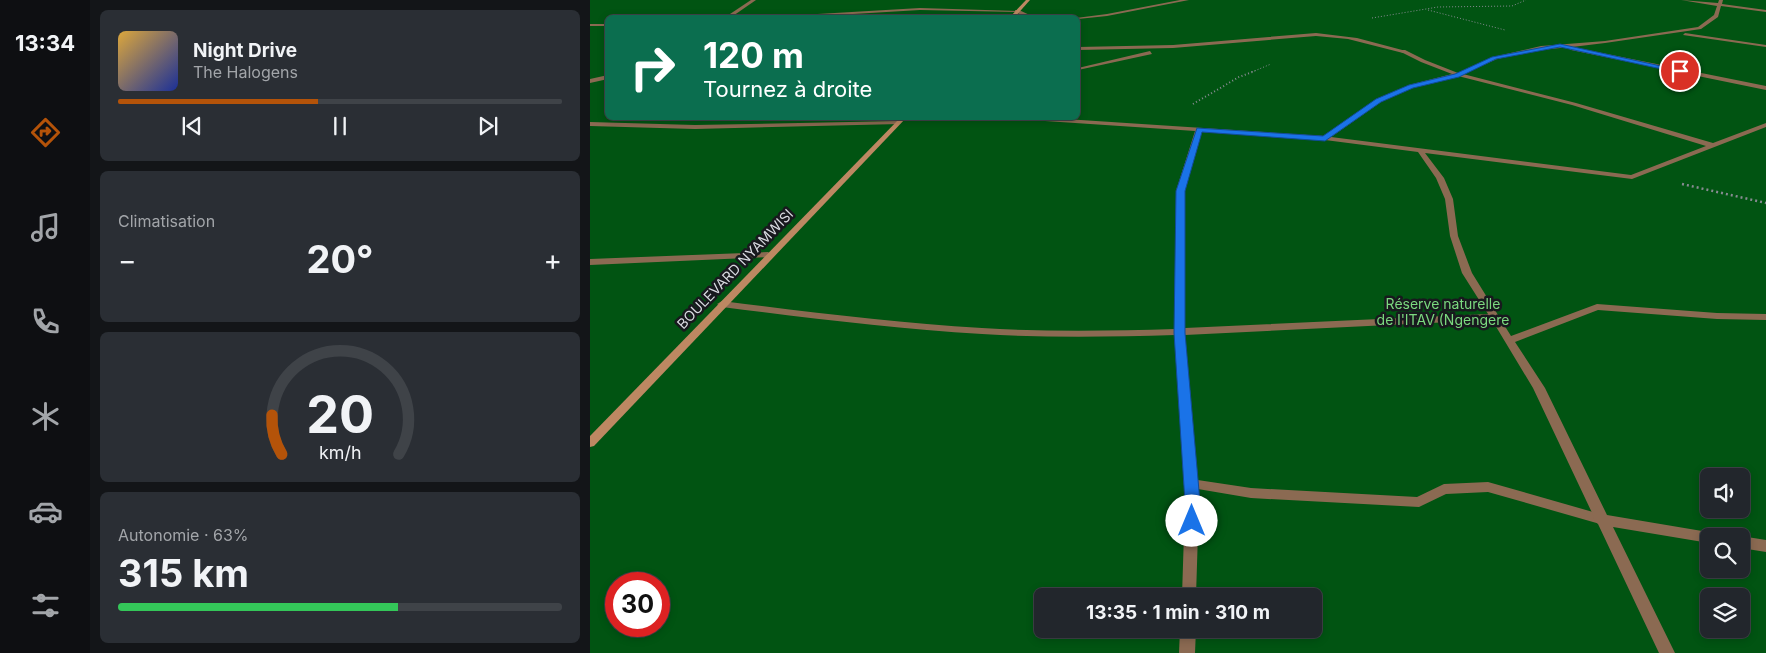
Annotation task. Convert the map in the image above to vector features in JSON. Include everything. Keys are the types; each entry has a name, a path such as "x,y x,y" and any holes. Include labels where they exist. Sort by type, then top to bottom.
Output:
{"main road":[{"path":"1014,15 1028,0"},
{"name":"BOULEVARD NYAMWISI","path":"590,443 900,120"}],"street":[{"path":"731,15 754,0"},
{"path":"1080,18 1107,15 1187,0"},
{"path":"1683,0 1720,2 1766,11"},
{"path":"1325,138 1378,101 1411,86 1457,75 1494,58 1560,45 1679,33 1699,28 1716,16 1720,2"},
{"path":"808,15 920,9 1017,11 1027,15"},
{"path":"590,25 605,25"},
{"path":"1679,33 1766,46"},
{"path":"1080,49 1128,50 1288,35 1328,35 1351,38 1403,51 1421,62 1457,75 1576,105 1714,146"},
{"path":"1080,69 1185,45"},
{"path":"1560,45 1766,88"},
{"path":"590,81 605,78"},
{"path":"590,124 623,127 695,127 900,120"},
{"path":"1061,120 1325,138 1422,152 1632,177 1766,125"},
{"path":"1189,588 1191,484 1180,333 1180,191 1199,129"},
{"path":"1422,152 1440,178 1449,199 1454,236 1467,273 1539,388 1600,519 1667,653"},
{"path":"590,262 768,256"},
{"path":"722,304 862,322 1020,333 1180,333 1387,321 1496,317"},
{"path":"1510,340 1597,306 1717,316 1766,317"},
{"path":"1191,484 1251,493 1419,502 1444,489 1488,487 1600,519 1700,536"},
{"path":"1750,543 1766,546"},
{"path":"1187,653 1188,638"}],"path":[{"path":"1428,10 1513,33"},
{"path":"1632,177 1692,186 1766,203"}],"green space":[{"name":"Réserve naturelle de l'ITAV (Ngengere","path":"590,0 1766,0 1766,653 590,653"}],"route":[{"path":"1192,521 1180,333 1180,191 1199,129 1325,138 1378,101 1411,86 1457,75 1494,58 1560,45 1680,71"}]}
